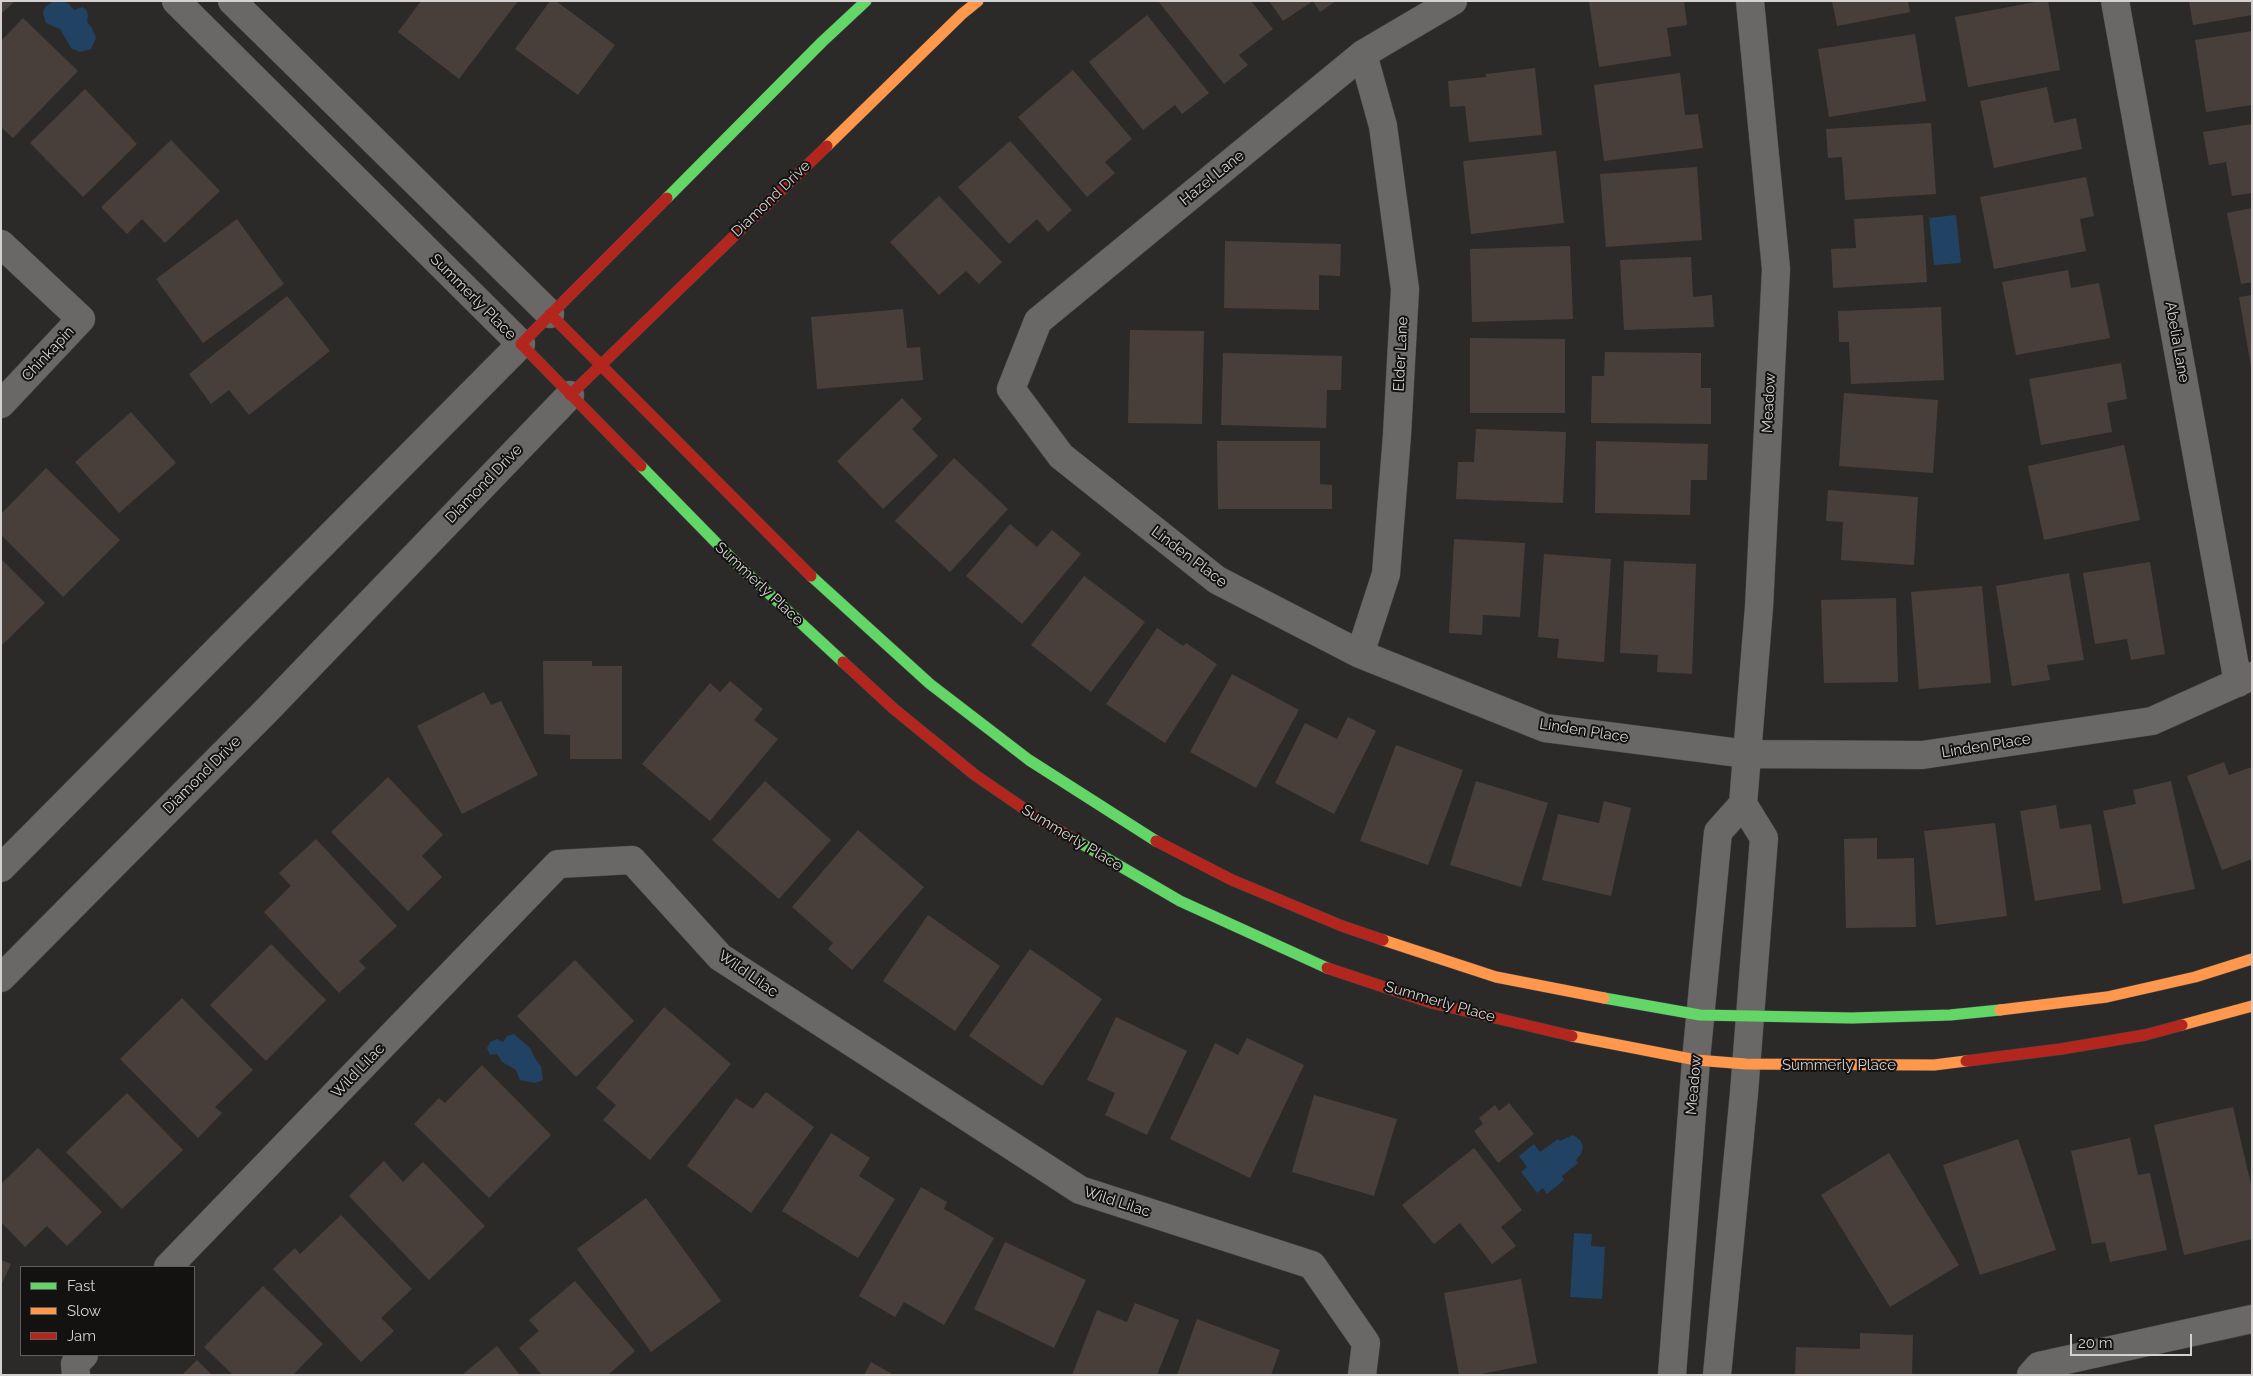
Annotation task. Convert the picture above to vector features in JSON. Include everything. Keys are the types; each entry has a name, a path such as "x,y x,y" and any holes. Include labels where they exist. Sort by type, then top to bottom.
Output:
{"street":[{"name":"Summerly Place","path":"176,1 521,344 736,564 894,709 975,775 1047,824 1180,902 1322,966 1432,1003 1584,1039 1696,1060 1746,1064 1934,1065 2061,1049 2146,1035 2252,1006"},
{"path":"232,1 550,314 829,594 930,684 1029,760 1153,839 1232,880 1342,926 1496,976 1700,1015 1871,1018 1950,1015 2046,1006 2107,997 2185,979 2252,959"},
{"path":"1,868 550,314 822,42 866,1"},
{"name":"Diamond Drive","path":"1,978 268,709 570,395 978,1"},
{"name":"Hazel Lane","path":"1011,390 1038,321 1363,54 1453,1"},
{"name":"Meadow","path":"1672,1375 1696,1060 1718,832 1743,804 1758,607 1776,269 1750,1"},
{"name":"Abelia Lane","path":"2115,1 2245,679"},
{"name":"Elder Lane","path":"1360,654 1386,574 1397,435 1405,289 1383,126 1363,54"},
{"name":"Chinkapin","path":"1,244 81,319 1,404"},
{"name":"Linden Place","path":"1011,390 1061,456 1217,580 1360,654 1545,728 1747,754 1932,754 2152,721 2245,679"},
{"path":"1717,1375 1746,1064 1764,838 1743,804"},
{"name":"Wild Lilac","path":"169,1266 558,864 632,860 720,957 1080,1190 1312,1265 1366,1343 1362,1375"},
{"path":"2031,1375 2039,1366 2252,1319"},
{"path":"76,1375 75,1364 83,1356"}],"water":[{"path":"61,1 69,4 74,10 83,7 87,11 87,22 96,38 91,49 80,52 71,48 60,29 46,23 43,13 45,7 52,2"},
{"path":"1956,215 1961,263 1934,265 1929,218"},
{"path":"514,1034 530,1048 541,1066 543,1080 535,1083 520,1080 516,1070 502,1062 497,1054 490,1055 487,1048 490,1042 497,1039 503,1042 507,1036"},
{"path":"1573,1135 1580,1140 1583,1147 1581,1154 1576,1160 1578,1163 1562,1176 1564,1180 1547,1194 1543,1188 1537,1193 1521,1172 1527,1167 1519,1156 1534,1144 1540,1152 1558,1139 1560,1141"},
{"path":"1574,1233 1592,1234 1591,1246 1605,1247 1602,1299 1570,1297"}],"building":[{"path":"1,1 15,1 1,14"},
{"path":"421,1 518,1 459,79 398,32"},
{"path":"550,1 556,1 615,45 578,95 515,49"},
{"path":"1158,1 1251,1 1273,29 1239,55 1248,65 1224,84"},
{"path":"1269,1 1313,1 1283,21"},
{"path":"1313,1 1336,1 1320,12"},
{"path":"1684,1 1687,25 1667,28 1671,56 1599,67 1589,2"},
{"path":"1832,1 1908,1 1910,12 1837,26"},
{"path":"2048,1 2060,70 1968,87 1955,17"},
{"path":"2189,1 2252,1 2252,15 2193,25"},
{"path":"1147,15 1209,93 1182,114 1175,105 1143,130 1089,62"},
{"path":"23,18 78,71 13,138 1,127 1,41"},
{"path":"2252,31 2252,105 2206,112 2195,40"},
{"path":"1915,34 1926,101 1829,117 1818,49"},
{"path":"1535,68 1542,135 1469,142 1465,106 1450,107 1448,81 1486,77 1486,74"},
{"path":"1073,70 1132,139 1105,162 1115,173 1087,197 1018,117"},
{"path":"1680,73 1685,115 1698,114 1703,148 1604,161 1594,85"},
{"path":"2047,87 2054,123 2076,118 2082,149 1994,168 1980,101"},
{"path":"85,89 137,144 83,197 30,143"},
{"path":"1931,123 1936,194 1845,200 1842,157 1828,158 1826,129"},
{"path":"2252,124 2252,193 2232,196 2226,162 2209,165 2203,132"},
{"path":"171,140 220,191 165,243 142,219 127,234 101,207"},
{"path":"1010,141 1072,210 1048,232 1037,219 1009,244 958,187"},
{"path":"1556,151 1564,223 1471,234 1463,161"},
{"path":"1697,167 1702,240 1606,247 1600,174"},
{"path":"2086,177 2094,216 2080,219 2086,251 1994,269 1980,197"},
{"path":"939,196 1002,262 979,284 966,271 939,295 890,242"},
{"path":"2252,208 2252,282 2241,284 2227,213"},
{"path":"1923,215 1927,282 1833,288 1831,249 1856,248 1854,219"},
{"path":"237,219 284,284 203,343 156,279"},
{"path":"1225,241 1341,244 1340,276 1319,275 1319,310 1224,308"},
{"path":"1570,246 1573,319 1472,322 1470,249"},
{"path":"1691,257 1693,297 1712,295 1714,327 1624,330 1620,260"},
{"path":"2068,270 2071,288 2099,283 2110,338 2016,355 2002,282"},
{"path":"2252,295 2252,367 2251,367 2239,297"},
{"path":"287,296 330,351 249,415 229,390 211,404 189,374"},
{"path":"1941,307 1944,380 1851,384 1849,342 1839,342 1838,311"},
{"path":"903,309 907,348 920,347 923,380 817,389 811,317"},
{"path":"1130,330 1204,331 1202,424 1128,423"},
{"path":"1470,338 1565,339 1565,413 1470,413"},
{"path":"1605,352 1701,353 1701,388 1711,388 1711,424 1591,423 1592,376 1604,376"},
{"path":"1223,353 1342,356 1341,390 1327,390 1326,428 1221,425"},
{"path":"2121,363 2127,399 2107,403 2112,432 2041,445 2029,379"},
{"path":"1844,393 1938,400 1933,473 1839,466"},
{"path":"902,398 922,419 912,429 938,456 883,509 837,461"},
{"path":"131,412 176,463 119,513 75,462"},
{"path":"1476,429 1566,432 1563,503 1456,499 1458,462 1474,462"},
{"path":"1217,441 1320,441 1320,484 1332,485 1332,509 1218,509"},
{"path":"1596,441 1708,444 1707,480 1691,480 1690,515 1595,513"},
{"path":"2124,445 2140,520 2044,540 2028,466"},
{"path":"954,458 1008,509 950,572 895,521"},
{"path":"46,468 120,540 63,597 1,535 1,514"},
{"path":"1828,490 1918,497 1914,565 1841,560 1843,522 1826,521"},
{"path":"1010,524 1037,547 1052,530 1081,554 1022,624 966,576"},
{"path":"1454,539 1525,543 1520,617 1483,615 1482,635 1449,633"},
{"path":"1544,554 1611,559 1604,662 1557,658 1559,639 1538,637"},
{"path":"1,559 45,603 1,646"},
{"path":"1624,561 1696,564 1692,674 1657,672 1658,655 1620,653"},
{"path":"2150,562 2165,654 2131,660 2127,639 2095,644 2083,573"},
{"path":"2069,573 2084,660 2047,665 2050,680 2012,686 1996,586"},
{"path":"1084,576 1145,622 1091,692 1031,645"},
{"path":"1982,586 1991,683 1919,689 1911,592"},
{"path":"1896,598 1898,682 1824,683 1821,600"},
{"path":"1157,628 1183,646 1186,643 1217,664 1165,743 1106,704"},
{"path":"543,661 592,661 592,666 622,666 622,759 570,759 570,735 544,734"},
{"path":"1232,674 1299,710 1256,788 1190,752"},
{"path":"730,681 763,709 754,720 778,739 710,821 642,764 710,683 720,692"},
{"path":"484,692 491,705 501,701 538,775 462,814 417,726"},
{"path":"1348,717 1376,731 1334,814 1275,783 1305,723 1337,739"},
{"path":"1396,745 1463,770 1428,865 1360,841"},
{"path":"2224,762 2229,775 2252,767 2252,859 2222,870 2187,776"},
{"path":"388,777 443,835 422,856 442,877 408,911 331,832"},
{"path":"765,781 831,840 779,899 712,840"},
{"path":"1476,781 1548,803 1521,887 1450,865"},
{"path":"2171,781 2195,889 2123,904 2103,811 2136,804 2133,790"},
{"path":"1604,801 1631,808 1611,896 1542,880 1558,814 1599,823"},
{"path":"2056,805 2060,829 2091,824 2101,890 2035,901 2020,811"},
{"path":"1995,823 2007,916 1936,925 1924,831"},
{"path":"858,830 924,887 852,970 828,949 833,943 792,907"},
{"path":"1877,838 1877,859 1914,858 1916,927 1846,928 1844,839"},
{"path":"316,839 397,926 359,961 366,968 339,993 264,912 291,886 279,873"},
{"path":"928,915 1000,966 955,1031 883,981"},
{"path":"271,944 326,1000 266,1061 210,1005"},
{"path":"1030,949 1102,999 1042,1086 969,1036"},
{"path":"575,960 634,1021 576,1077 517,1016"},
{"path":"182,998 253,1070 215,1107 222,1113 198,1138 120,1059"},
{"path":"664,1007 731,1064 650,1160 603,1120 616,1105 596,1088"},
{"path":"1116,1017 1187,1051 1147,1135 1105,1115 1115,1093 1087,1080"},
{"path":"1247,1038 1304,1065 1250,1178 1170,1139 1215,1043 1238,1055"},
{"path":"482,1065 551,1135 489,1198 414,1124 439,1098 445,1103"},
{"path":"766,1092 814,1127 751,1213 687,1166 736,1098 753,1109"},
{"path":"127,1093 183,1150 122,1209 66,1152"},
{"path":"1314,1095 1397,1119 1374,1196 1292,1172"},
{"path":"1509,1103 1534,1134 1498,1163 1474,1131 1483,1124 1479,1118 1495,1105 1499,1111"},
{"path":"2233,1107 2252,1189 2252,1239 2184,1255 2154,1125"},
{"path":"831,1133 870,1158 859,1176 895,1199 858,1258 782,1211"},
{"path":"2130,1138 2138,1175 2150,1173 2167,1250 2110,1262 2105,1242 2092,1244 2071,1151"},
{"path":"2018,1139 2056,1250 1980,1275 1943,1165"},
{"path":"38,1148 102,1212 67,1246 47,1226 25,1247 1,1222 1,1184"},
{"path":"1474,1148 1522,1210 1501,1227 1516,1246 1492,1264 1460,1223 1434,1244 1402,1205"},
{"path":"1889,1153 1959,1265 1890,1307 1821,1195"},
{"path":"384,1161 403,1182 423,1162 485,1226 429,1280 349,1196"},
{"path":"921,1187 947,1202 944,1209 994,1238 944,1325 904,1302 895,1317 859,1296"},
{"path":"646,1198 721,1301 651,1352 577,1249"},
{"path":"341,1215 412,1289 381,1318 394,1331 361,1362 273,1269 295,1248 300,1254"},
{"path":"1005,1242 1086,1280 1054,1348 974,1309"},
{"path":"1,1260 11,1264 1,1285"},
{"path":"1521,1279 1537,1363 1476,1375 1459,1375 1444,1293"},
{"path":"575,1281 635,1351 608,1375 542,1375 519,1348 539,1331 529,1320"},
{"path":"263,1286 323,1344 293,1375 233,1375 204,1347"},
{"path":"1135,1303 1179,1320 1157,1375 1072,1375 1097,1310 1127,1322"},
{"path":"1197,1319 1280,1350 1271,1375 1177,1375"},
{"path":"1860,1333 1913,1335 1912,1375 1795,1375 1796,1347 1860,1349"},
{"path":"497,1346 520,1375 462,1375"},
{"path":"197,1360 212,1375 182,1375"},
{"path":"871,1362 894,1375 864,1375"}],"traffic: fast":[{"path":"667,198 822,42 866,1"},
{"path":"641,466 737,564 843,662"},
{"path":"811,576 930,684 1029,760 1156,841"},
{"path":"1077,841 1180,901 1327,968"},
{"path":"1604,998 1700,1015 1852,1018 1950,1015 2000,1010"}],"traffic: slow":[{"path":"827,146 962,14 978,1"},
{"path":"1383,940 1496,977 1604,998"},
{"path":"2000,1010 2107,997 2195,977 2252,959"},
{"path":"2182,1025 2252,1006"},
{"path":"1572,1036 1696,1060 1746,1064 1934,1065 1966,1061"}],"traffic: jam":[{"path":"570,395 827,146"},
{"path":"641,466 521,344 667,198"},
{"path":"550,314 811,576"},
{"path":"843,662 894,709 975,775 1039,819 1077,841"},
{"path":"1156,841 1232,880 1342,926 1383,940"},
{"path":"1327,968 1432,1003 1572,1036"},
{"path":"1966,1061 2061,1049 2145,1035 2182,1025"}]}
